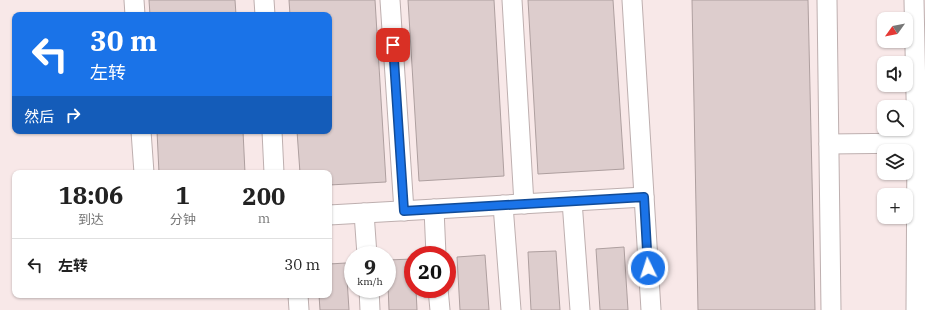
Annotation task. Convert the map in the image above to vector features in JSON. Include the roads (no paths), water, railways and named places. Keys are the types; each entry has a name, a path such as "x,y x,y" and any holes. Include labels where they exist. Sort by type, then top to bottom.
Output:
{"street":[{"path":"134,0 135,12"},
{"path":"264,0 265,12"},
{"path":"390,0 404,211"},
{"path":"512,0 524,204"},
{"path":"632,0 651,310"},
{"path":"826,0 831,310"},
{"path":"914,0 917,143 916,310"},
{"path":"141,134 144,170"},
{"path":"272,134 274,170"},
{"path":"829,144 917,143"},
{"path":"332,215 644,197"},
{"path":"572,201 580,310"},
{"path":"503,205 511,310"},
{"path":"434,209 436,246"},
{"path":"364,213 366,246"},
{"path":"298,298 299,310"},
{"path":"369,298 370,310"},
{"path":"439,298 440,310"}]}
